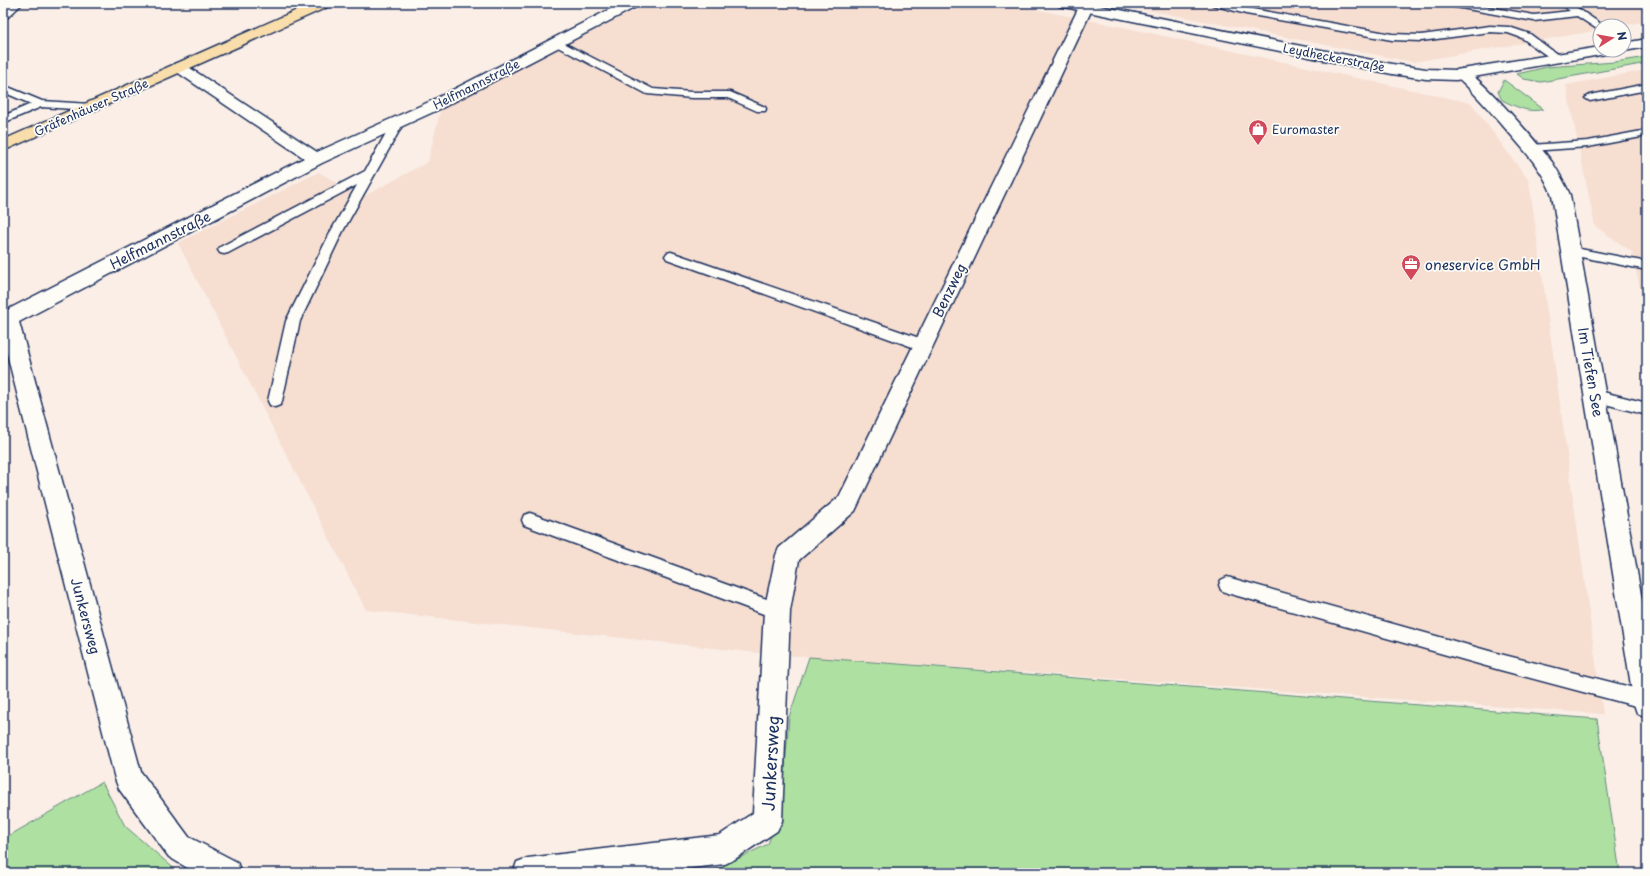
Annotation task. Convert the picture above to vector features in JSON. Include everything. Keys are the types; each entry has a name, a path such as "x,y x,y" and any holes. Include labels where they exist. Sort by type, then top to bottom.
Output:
{"main road":[{"name":"Gräfenhäuser Straße","path":"3,146 325,3"}],"street":[{"path":"3,14 16,3"},
{"name":"Helfmannstraße","path":"6,320 316,159 397,124 634,3"},
{"name":"Leydheckerstraße","path":"1064,3 1087,5 1392,69 1426,74 1462,74 1592,52"},
{"name":"Benzweg","path":"788,555 847,504 1087,5"},
{"path":"1632,44 1647,43"},
{"path":"180,68 316,159"},
{"name":"Im Tiefen See","path":"1462,74 1477,87 1531,148 1552,175 1559,188 1647,702"},
{"name":"Junkersweg","path":"6,320 129,780 179,847 226,873"},
{"name":"Junkersweg","path":"528,873 725,849 767,821 777,611 788,555"}],"lane":[{"path":"1216,3 1246,12 1392,37 1421,38 1490,29 1509,30 1526,36 1557,58"},
{"path":"1450,3 1534,18 1579,13"},
{"path":"1564,3 1592,22"},
{"path":"558,43 651,92 730,96 761,109"},
{"path":"3,88 40,104 90,107"},
{"path":"1590,98 1647,88"},
{"path":"3,120 40,104"},
{"path":"275,401 294,320 337,231 397,124"},
{"path":"1531,148 1588,144 1647,133"},
{"path":"224,250 370,173"},
{"path":"1570,251 1647,266"},
{"path":"671,256 923,345"},
{"path":"1595,396 1647,409"},
{"path":"530,520 777,611"},
{"path":"1227,585 1647,702"}],"shaded area":[{"path":"649,3 1004,3 1127,28 1471,103 1529,181 1603,714 770,654 366,610 178,243 319,172 361,198 428,162 441,108"},
{"path":"1112,3 1647,3 1647,21 1632,24 1632,18 1592,18 1592,31 1413,62"},
{"path":"1647,70 1647,319 1632,252 1595,226 1566,85"}],"green space":[{"path":"1647,57 1647,63 1541,82 1524,79 1517,74 1547,67 1615,62"},
{"path":"1504,80 1543,109 1533,111 1527,110 1502,100 1498,92"},
{"path":"809,657 1597,719 1620,873 699,873 711,872 768,844 782,804 789,717"},
{"path":"102,782 125,826 179,873 3,873 3,834 5,838"}],"place":[{"name":"Euromaster","path":"1258,146"},
{"name":"oneservice GmbH","path":"1411,281"}]}
